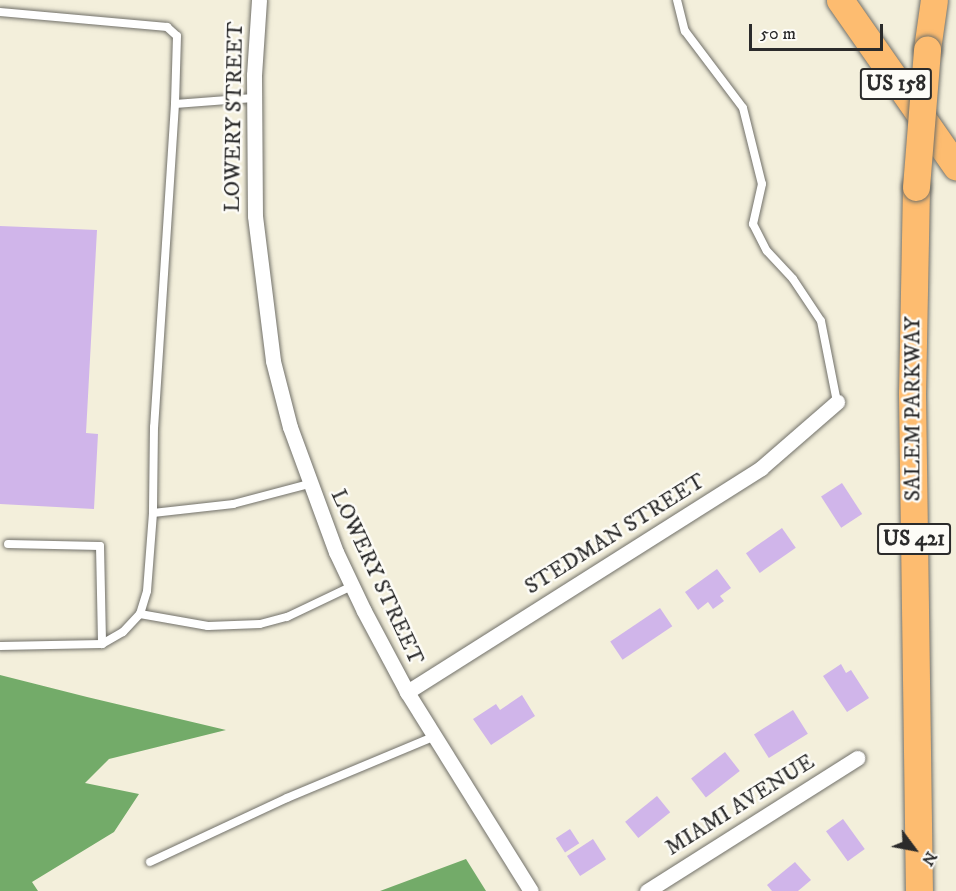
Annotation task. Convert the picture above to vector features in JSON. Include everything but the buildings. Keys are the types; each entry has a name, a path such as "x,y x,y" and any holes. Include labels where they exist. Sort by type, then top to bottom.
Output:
{"highway":[{"name":"US 158","path":"840,0 956,166"},
{"name":"SALEM PARKWAY","path":"919,891 912,393 916,188 927,49 934,0"}],"street":[{"name":"LOWERY STREET","path":"260,0 253,98 255,216 262,290 273,361 309,484 352,586 407,692 531,891"},
{"name":"STEDMAN STREET","path":"407,692 761,468 837,402"},
{"name":"MIAMI AVENUE","path":"646,891 857,758"}],"lane":[{"path":"677,0 685,31 743,108 762,184 753,224 767,251 793,279 821,321 837,402"},
{"path":"0,12 167,27 177,36 175,104 154,427 153,513 147,591 140,615 123,632 102,644 0,646"},
{"path":"175,104 253,98"},
{"path":"153,513 233,504 309,484"},
{"path":"8,544 100,546 102,644"},
{"path":"140,615 208,626 260,624 287,617 352,586"},
{"path":"150,862 287,798 435,736"}],"green space":[{"path":"0,675 226,730 109,759 85,783 139,794 114,832 32,882 38,891 0,891"},
{"path":"466,859 486,891 380,891"}]}
